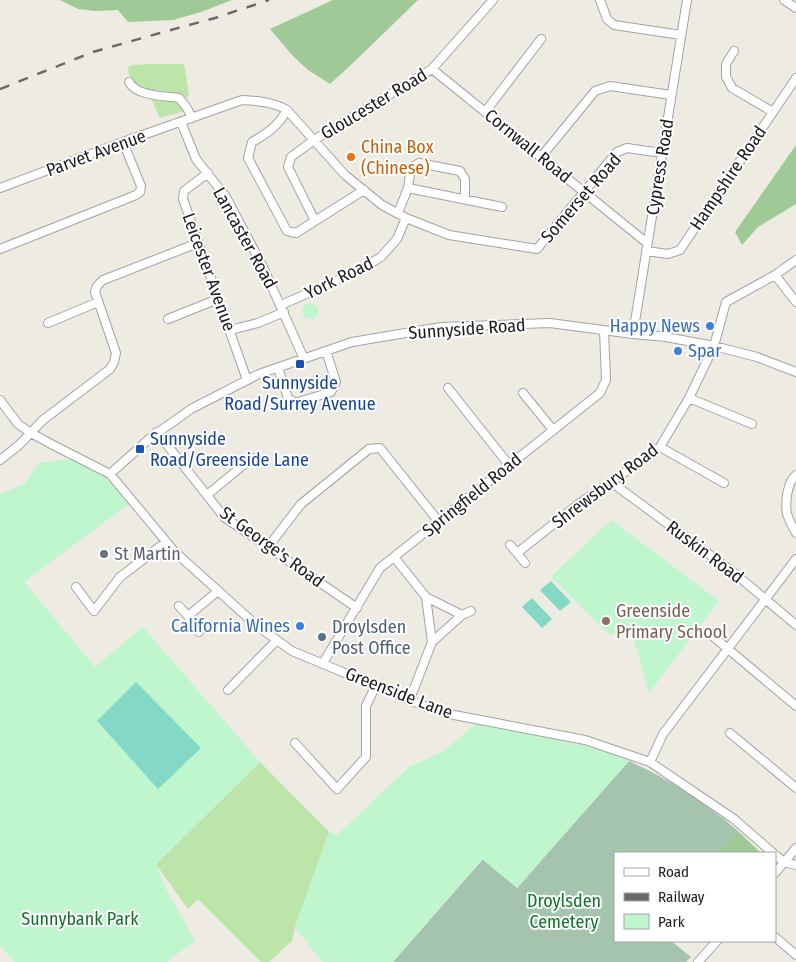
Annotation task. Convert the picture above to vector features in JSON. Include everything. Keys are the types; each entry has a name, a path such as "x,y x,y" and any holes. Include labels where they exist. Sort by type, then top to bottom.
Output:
{"street":[{"name":"Gloucester Road","path":"315,221 288,167 291,157 314,140 432,68 493,0"},
{"path":"600,0 607,20 614,25 681,35"},
{"name":"Cypress Road","path":"633,334 687,0"},
{"path":"784,0 796,8"},
{"path":"485,112 541,40"},
{"path":"734,51 726,64 726,77 732,88 773,112"},
{"name":"Cornwall Road","path":"432,68 584,191 647,247"},
{"name":"Hampshire Road","path":"647,247 668,254 680,250 796,78"},
{"path":"129,82 139,92 179,98 192,118"},
{"path":"541,157 595,91 610,86 671,95"},
{"name":"Somerset Road","path":"192,118 242,100 258,100 279,105 287,110 345,175 382,205 406,218 449,235 537,248 617,152 627,148 662,153"},
{"path":"287,110 280,122 266,135 252,142 248,158 286,231 296,233 364,190"},
{"name":"Parvet Avenue","path":"0,188 192,118"},
{"name":"Lancaster Road","path":"181,122 196,159 226,197 263,267 304,359"},
{"path":"0,249 140,192 140,186 123,142"},
{"path":"398,213 408,188 411,168 419,163 460,171 465,179 465,199"},
{"name":"Leicester Avenue","path":"208,173 184,191 183,199 247,380"},
{"path":"408,188 502,207"},
{"name":"York Road","path":"230,330 258,323 381,258 397,239 406,218"},
{"path":"0,460 19,446 43,420 110,368 114,362 116,356 115,349 98,302 95,292 96,286 103,280 198,243"},
{"name":"Shrewsbury Road","path":"518,553 580,503 660,447 689,398 714,346 726,302 796,260"},
{"path":"774,274 796,302"},
{"path":"168,319 218,299"},
{"path":"48,323 98,302"},
{"name":"Sunnyside Road","path":"110,474 157,432 191,409 259,374 352,342 441,327 550,323 666,337 714,346 757,357 796,372"},
{"name":"Springfield Road","path":"323,663 380,568 600,393 606,380 604,330"},
{"path":"278,368 288,398 295,403 331,392 336,382 326,351"},
{"path":"448,388 509,465"},
{"path":"523,393 553,430"},
{"path":"689,398 752,424"},
{"name":"Greenside Lane","path":"0,400 18,424 30,433 110,474 174,551 256,625 292,651 410,700 454,715 585,740 650,762 734,819 772,852"},
{"name":"St George's Road","path":"157,432 224,516 356,608"},
{"path":"660,447 724,483"},
{"path":"268,547 301,504 369,449 380,448 439,522"},
{"path":"207,495 252,458"},
{"path":"796,475 792,478 787,497 787,514 796,533"},
{"name":"Ruskin Road","path":"612,482 733,572 796,625"},
{"path":"76,587 94,611 120,577 166,542"},
{"path":"510,545 525,563"},
{"path":"394,557 426,597 462,615"},
{"path":"650,762 663,734 796,559"},
{"path":"188,616 218,591"},
{"path":"426,597 432,642"},
{"path":"179,606 199,632"},
{"path":"410,700 432,642 462,615 471,611"},
{"path":"709,632 796,706"},
{"path":"228,690 277,640"},
{"path":"295,743 337,789 366,757 366,706 376,685"},
{"path":"730,733 796,788"},
{"path":"776,872 796,848"},
{"name":"Greenside Lane","path":"776,856 784,862 796,865"},
{"path":"776,938 796,956"},
{"path":"703,960 716,942"}],"green space":[{"path":"60,0 232,0 173,20 128,22 118,10 95,11 78,9"},
{"path":"333,0 418,0 330,84 308,70 292,55 270,29"},
{"path":"184,64 189,95 187,98 159,90 145,90 134,84 128,67 132,65"},
{"path":"150,96 177,100 185,111 160,118"},
{"path":"796,145 796,204 758,227 742,245 735,232"},
{"path":"307,303 313,303 318,308 316,317 307,319 302,314 302,308"},
{"name":"Sunnybank Park","path":"72,459 105,477 130,503 24,582 95,667 143,627 260,762 156,864 166,889 195,941 168,962 14,962 0,946 0,494 25,484 38,463"},
{"path":"611,520 719,601 649,693 631,629 610,635 551,577"},
{"path":"476,724 557,739 594,748 629,761 517,888 482,859 393,962 322,962 295,927 329,832 337,835 409,767 444,751"},
{"name":"Droylsden Cemetery","path":"629,761 687,792 739,832 720,852 614,852 614,942 672,942 691,957 686,962 393,962 483,859 517,888"},
{"path":"260,762 329,832 295,927 292,941 269,962 261,962 198,899 188,909 156,864"},
{"path":"721,817 760,852 691,852"}],"shaded area":[{"path":"551,581 571,602 560,611 540,590"},
{"path":"532,598 552,619 542,628 522,607"},
{"path":"136,682 201,748 158,789 97,721"}],"railway":[{"path":"0,89 93,52 215,18 269,0"}],"place":[{"name":"China Box (Chinese)","path":"351,157"},
{"name":"Happy News","path":"710,326"},
{"name":"Spar","path":"678,351"},
{"name":"Sunnyside Road/Surrey Avenue","path":"300,364"},
{"name":"Sunnyside Road/Greenside Lane","path":"140,449"},
{"name":"St Martin","path":"104,554"},
{"name":"Greenside Primary School","path":"606,621"},
{"name":"California Wines","path":"300,626"},
{"name":"Droylsden Post Office","path":"322,637"}]}
